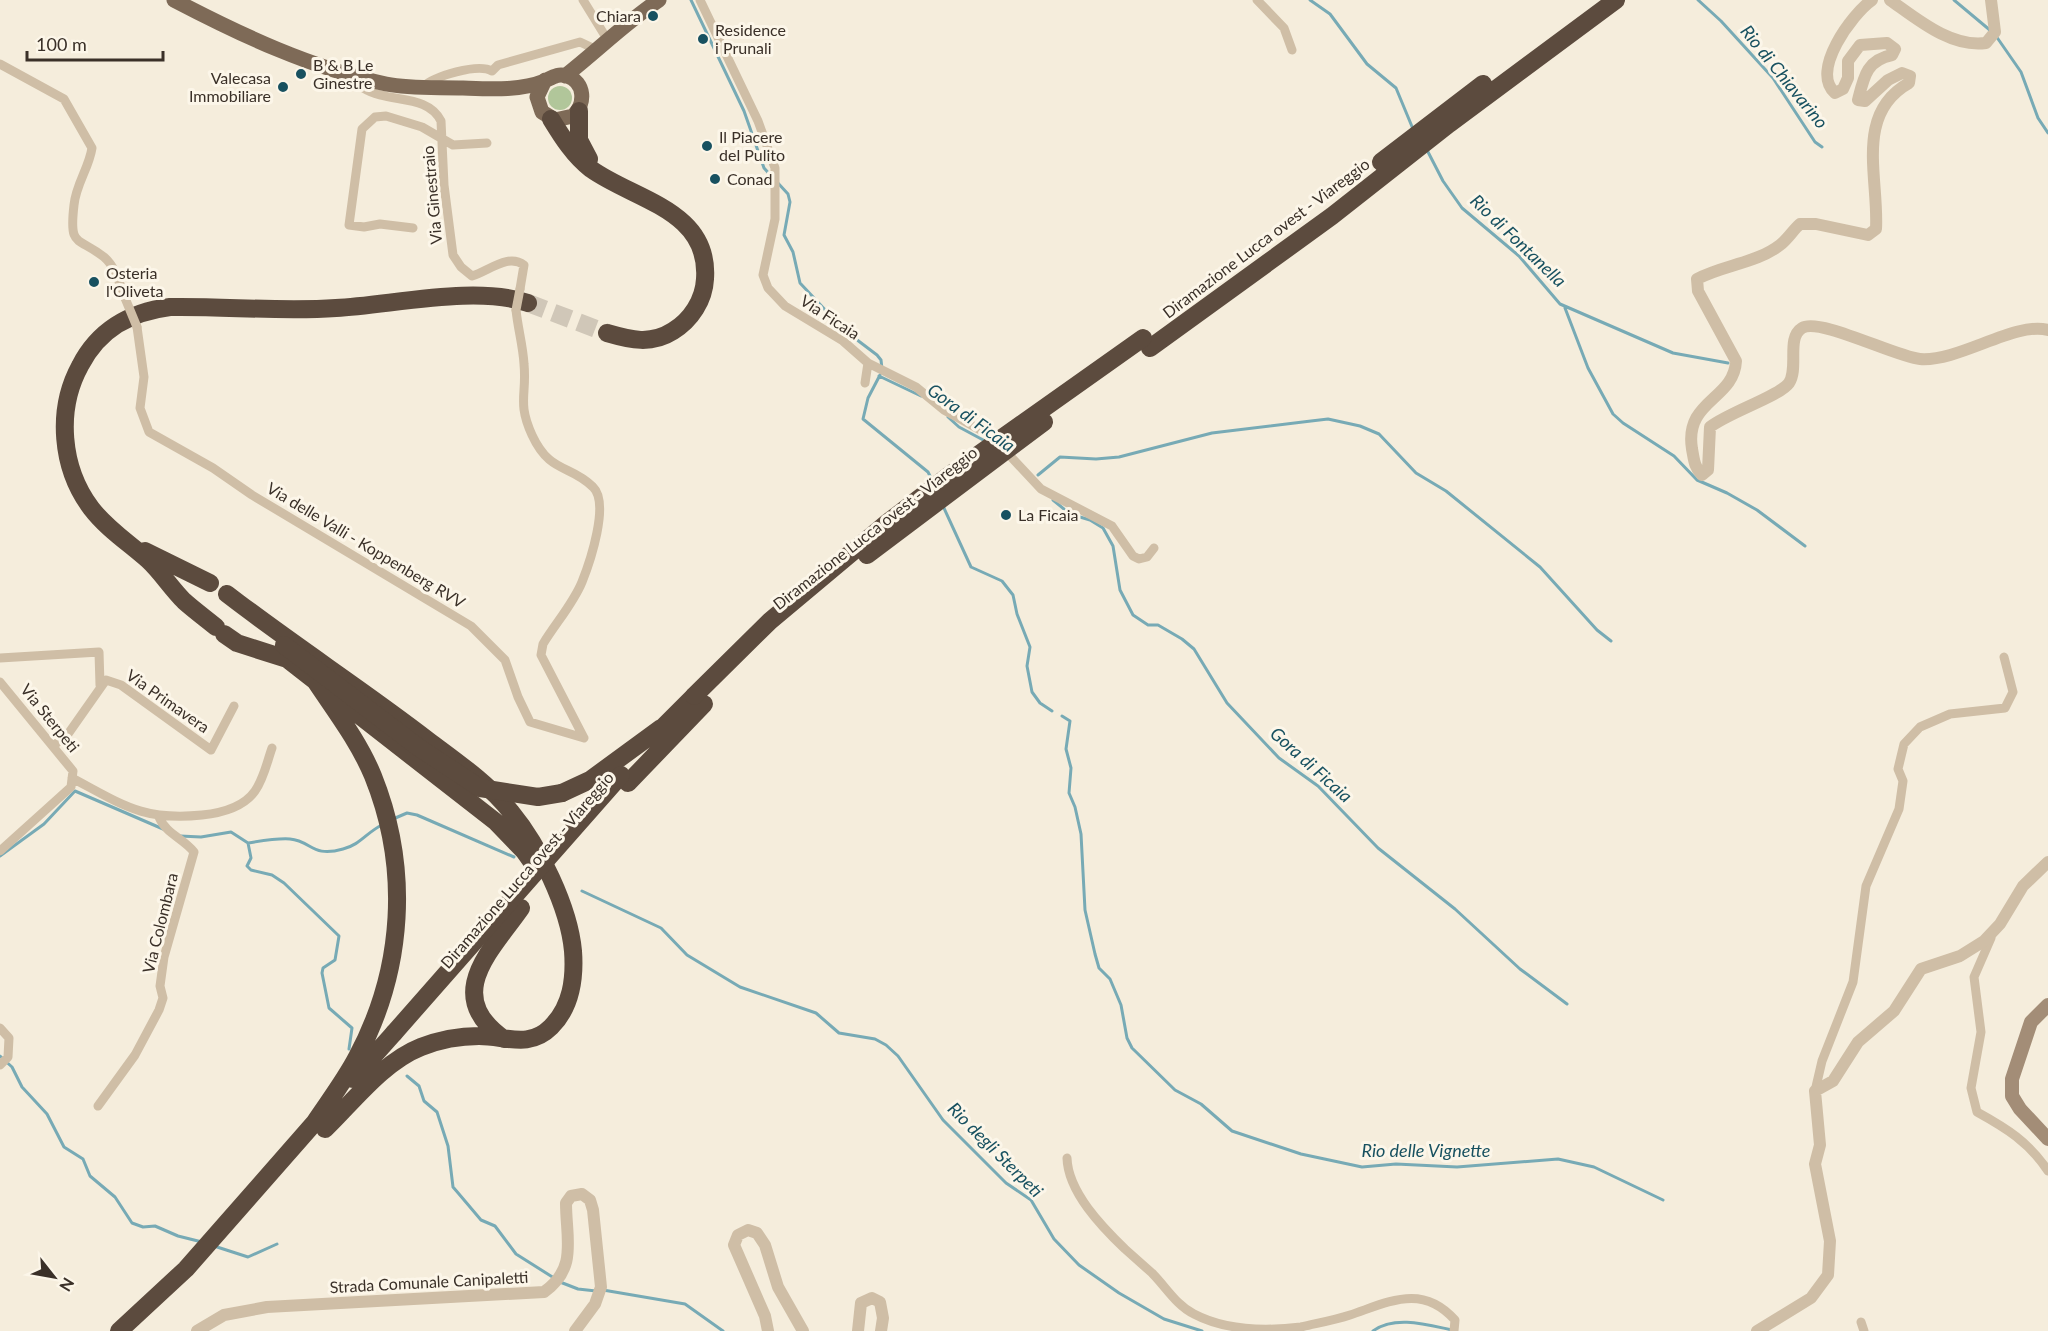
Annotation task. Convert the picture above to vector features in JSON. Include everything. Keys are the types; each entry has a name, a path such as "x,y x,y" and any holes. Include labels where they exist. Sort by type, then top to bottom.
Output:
{"highway":[{"name":"Diramazione Lucca ovest - Viareggio","path":"1329,210 1440,115 1596,0"},
{"name":"Diramazione Lucca ovest - Viareggio","path":"127,1329 244,1212 624,779 770,621 887,523 951,474 1147,343 1616,0"},
{"path":"579,111 579,140 589,159 605,176"},
{"path":"545,113 582,161 679,218 699,242 706,273 701,298 691,315 676,330 645,341 607,333"},
{"path":"521,301 513,297 473,296 333,309 170,307 126,318 103,334 88,349 69,394 65,428 69,459 82,493 91,508 111,530 150,562 184,600 220,631 237,643 287,659 316,682 336,703 496,822 524,851 561,907"},
{"path":"127,542 210,583"},
{"path":"227,594 271,628 410,726 466,769 511,811 530,838 556,887 570,933 574,964 572,990 568,1003 557,1020 545,1032 526,1040 471,1036 420,1047 395,1063 320,1126"},
{"path":"271,628 284,645 418,747 480,788 538,797 562,793 590,780 661,728"},
{"name":"Diramazione Lucca ovest - Viareggio","path":"398,1037 521,908 624,779 661,728 699,700"},
{"path":"320,1126 366,1039 387,980 394,947 398,905 397,864 392,831 372,774 336,703"},
{"path":"506,1040 483,1020 476,1006 474,986 483,960 521,908"}],"main road":[{"path":"174,0 249,39 362,78 388,84 423,87 500,89 555,76 565,76 577,82 583,100 579,111 566,120 545,113 500,89"},
{"path":"565,76 658,0"},
{"path":"582,92 600,48"},
{"path":"545,80 538,93 545,113"},
{"path":"2048,1005 2031,1022 2012,1079 2012,1096 2020,1109 2048,1139"}],"street":[{"path":"583,0 600,48"},
{"name":"Via Ficaia","path":"699,0 758,121 775,175 775,219 763,274 768,288 785,306 843,341 868,363 916,387 944,410 986,433"},
{"path":"1257,0 1284,28 1292,50"},
{"path":"1872,0 1847,23 1830,61 1827,77 1835,93 1843,89 1848,78 1848,61 1860,45 1872,43 1887,43 1895,49 1892,55 1871,63 1858,100 1865,101 1870,98 1875,90 1902,73 1910,76 1909,83 1898,89 1882,107 1872,136 1876,229 1868,235 1816,224 1800,224 1781,245 1761,255 1713,270 1697,279 1698,291 1736,361 1731,377 1697,414 1691,425 1696,469 1702,475 1708,470 1710,427 1734,411 1776,394 1786,387 1792,378 1795,362 1794,338 1801,328 1808,326 1831,330 1917,359 1937,359 2019,333 2048,330"},
{"path":"1890,0 1932,28 1958,41 1975,45 1986,43 1993,35 1991,0"},
{"path":"492,71 498,65 572,44 586,43 600,48"},
{"name":"Via delle Valli - Koppenberg RVV","path":"0,64 64,99 92,148 89,166 81,179 74,203 73,235 77,242 105,257 113,267 137,327 144,377 140,408 149,432 471,626 504,660 530,722 584,738 541,655 543,644 581,584 593,546 601,498 595,488 581,477 560,469 547,459 533,437 522,408 525,368 521,301"},
{"path":"423,87 429,80 486,68 492,71 500,89"},
{"name":"Via Ginestraio","path":"362,78 363,88 376,96 424,104 437,113 441,121 444,185 453,255 460,267 472,276 504,261 518,261 524,265 521,301"},
{"path":"413,228 380,224 364,227 349,225 362,129 375,117 399,118 422,127 453,145 487,143"},
{"path":"864,382 868,363"},
{"path":"1011,458 1041,489 1112,526 1133,556 1138,559 1147,557 1154,549"},
{"path":"0,658 99,652 100,685"},
{"path":"1757,1331 1811,1298 1828,1275 1830,1241 1815,1164 1820,1146 1815,1091 1822,1061 1853,982 1866,886 1899,809 1903,781 1898,770 1904,744 1920,727 1950,714 2005,708 2013,692 2004,657"},
{"name":"Via Primavera","path":"53,746 68,734 104,680 111,680 121,686 211,750 234,706"},
{"name":"Via Sterpeti","path":"0,682 73,771 71,787 0,851"},
{"path":"72,778 117,802 159,817 218,814 232,809 254,793 272,748"},
{"name":"Via Colombara","path":"98,1106 135,1055 163,998 160,986 164,957 194,852 170,832 159,817"},
{"path":"2048,862 2023,886 1987,945 1974,977 1981,1032 1971,1088 1977,1112 2010,1130 2038,1155 2048,1171"},
{"path":"1815,1091 1833,1081 1858,1042 1894,1011 1921,969 1960,956 1984,941 2000,924"},
{"path":"0,1028 9,1038 4,1062"},
{"path":"1067,1158 1080,1195 1095,1220 1153,1274 1179,1304 1195,1315 1251,1331 1280,1329 1350,1315 1398,1298 1425,1299 1445,1308 1455,1320 1454,1331"},
{"name":"Strada Comunale Canipaletti","path":"197,1331 224,1315 267,1307 544,1292 558,1281 569,1256 566,1203 571,1196 582,1194 590,1200 593,1210 599,1292 595,1304 575,1331"},
{"path":"768,1331 765,1316 734,1245 738,1235 748,1230 758,1233 765,1245 778,1287 803,1331"},
{"path":"858,1331 861,1303 872,1298 880,1302 883,1318 880,1331"}],"green space":[{"path":"560,86 569,89 572,98 569,107 560,110 551,107 548,98 551,89"}],"waterway":[{"path":"691,0 744,111 764,168 773,178"},
{"name":"Rio di Fontanella","path":"1310,0 1330,14 1367,64 1396,88 1413,129"},
{"name":"Rio di Chiavarino","path":"1698,0 1721,21 1773,78 1815,142 1822,147"},
{"path":"1954,0 1991,31"},
{"path":"1996,36 2021,72 2038,118 2048,133"},
{"name":"Rio di Fontanella","path":"1427,150 1443,181 1462,208 1519,256 1560,304 1673,353 1728,363"},
{"path":"777,182 788,194 790,202 784,235 793,252 800,283 844,330 877,355 881,360 882,369"},
{"name":"Rio di Fontanella","path":"1565,308 1588,368 1613,414 1674,456 1697,480 1757,510 1805,546"},
{"name":"Rio delle Vignette","path":"880,375 868,398 863,419 928,472 932,480"},
{"name":"Gora di Ficaia","path":"879,376 921,396"},
{"name":"Gora di Ficaia","path":"948,417 959,427 985,441"},
{"path":"1038,475 1060,457 1096,459 1119,457 1212,433 1328,419 1360,426 1379,434 1416,473 1446,491 1540,567 1597,630 1611,641"},
{"name":"Gora di Ficaia","path":"1053,500 1070,514 1090,520 1103,528 1113,546 1120,590 1133,615 1148,625 1158,625 1194,649 1227,703 1279,758 1318,786 1378,848 1455,909 1520,969 1567,1004"},
{"name":"Rio delle Vignette","path":"943,506 971,567 1002,581 1013,595 1017,614 1030,647 1027,666 1032,692 1040,703 1052,711"},
{"name":"Rio delle Vignette","path":"1062,716 1070,721 1066,749 1071,768 1069,793 1075,807 1081,834 1085,910 1099,968 1110,979 1121,1005 1127,1038 1132,1048 1175,1090 1201,1104 1232,1131 1301,1154 1362,1167 1396,1164 1457,1167 1558,1159 1594,1167 1663,1200"},
{"name":"Rio degli Sterpeti","path":"0,856 44,824 75,791 163,829"},
{"name":"Rio degli Sterpeti","path":"393,819 407,813 417,815 514,857"},
{"name":"Rio degli Sterpeti","path":"248,843 290,839 325,852 333,851 354,845 382,825"},
{"name":"Rio degli Sterpeti","path":"180,836 201,837 231,832 248,843"},
{"path":"248,843 251,858 247,866 251,870 272,875 284,883 339,936 335,960 323,968 322,973 329,1008 352,1028 349,1049"},
{"name":"Rio degli Sterpeti","path":"582,891 661,928 687,955 740,987 816,1013 839,1033 875,1039 886,1045 898,1056 943,1120 1006,1183 1031,1200 1054,1239 1079,1265 1119,1293 1164,1319 1202,1331"},
{"path":"0,1056 12,1067 22,1087 47,1114 64,1147 83,1159 90,1176 115,1197 132,1223 143,1227 155,1226 178,1236 202,1242"},
{"path":"407,1076 419,1086 424,1101 437,1112 448,1146 453,1187 481,1220 495,1226 516,1254 554,1278"},
{"path":"214,1246 248,1257 277,1244"},
{"path":"560,1282 578,1289 596,1291"},
{"path":"603,1290 685,1304 723,1331"},
{"name":"Rio degli Sterpeti","path":"1373,1331 1391,1323 1401,1322 1452,1330"}],"tunnel":[{"path":"528,303 607,333"}],"place":[{"name":"Chiara","path":"653,16"},
{"name":"Residence i Prunali","path":"703,39"},
{"name":"B & B Le Ginestre","path":"301,74"},
{"name":"Valecasa Immobiliare","path":"283,87"},
{"name":"Il Piacere del Pulito","path":"707,146"},
{"name":"Conad","path":"715,179"},
{"name":"Osteria l'Oliveta","path":"94,282"},
{"name":"La Ficaia","path":"1006,515"}]}
